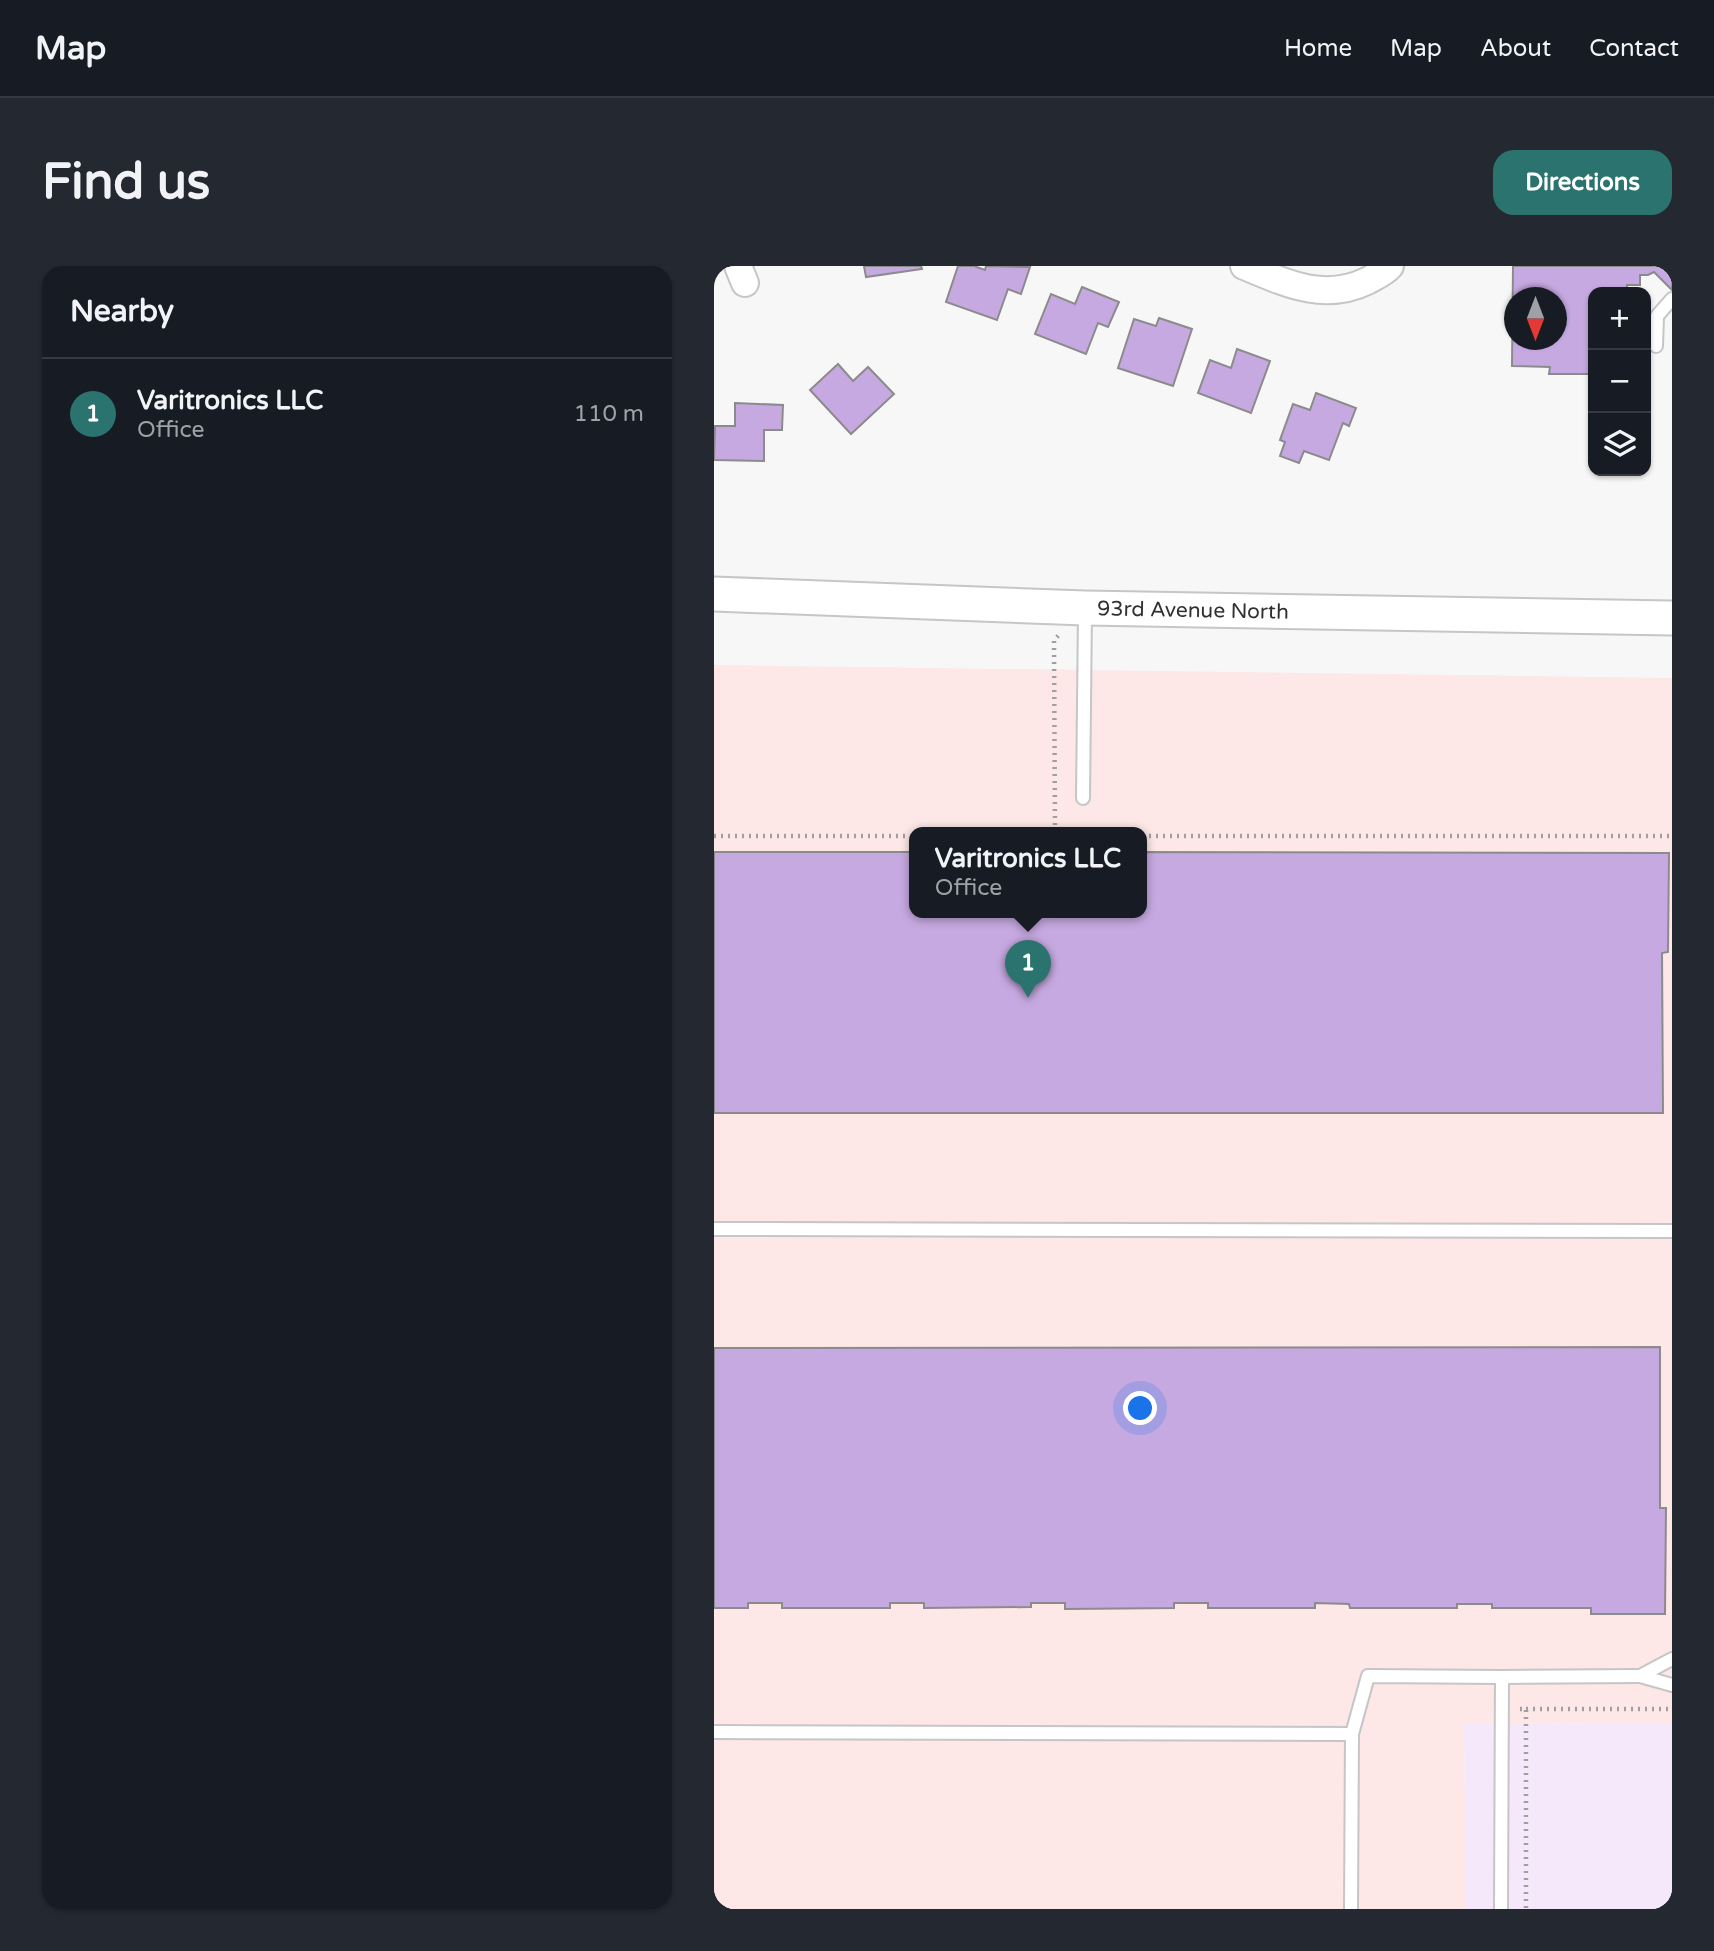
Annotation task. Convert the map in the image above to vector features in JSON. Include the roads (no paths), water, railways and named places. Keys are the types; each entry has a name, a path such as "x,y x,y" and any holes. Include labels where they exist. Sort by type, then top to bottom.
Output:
{"street":[{"path":"1244,266 1291,285 1323,291 1356,286 1386,271 1390,266"},
{"name":"93rd Avenue North","path":"714,594 1085,608 1672,618"}],"lane":[{"path":"1656,346 1657,316 1672,299"},
{"path":"1083,799 1085,608"},
{"path":"714,1229 1672,1231"},
{"path":"1640,1676 1672,1659"},
{"path":"1351,1909 1352,1734 1368,1676 1640,1676 1672,1685"},
{"path":"1501,1909 1502,1677"},
{"path":"714,1732 1352,1734"}],"place":[{"name":"Varitronics LLC","path":"1028,998"}]}
